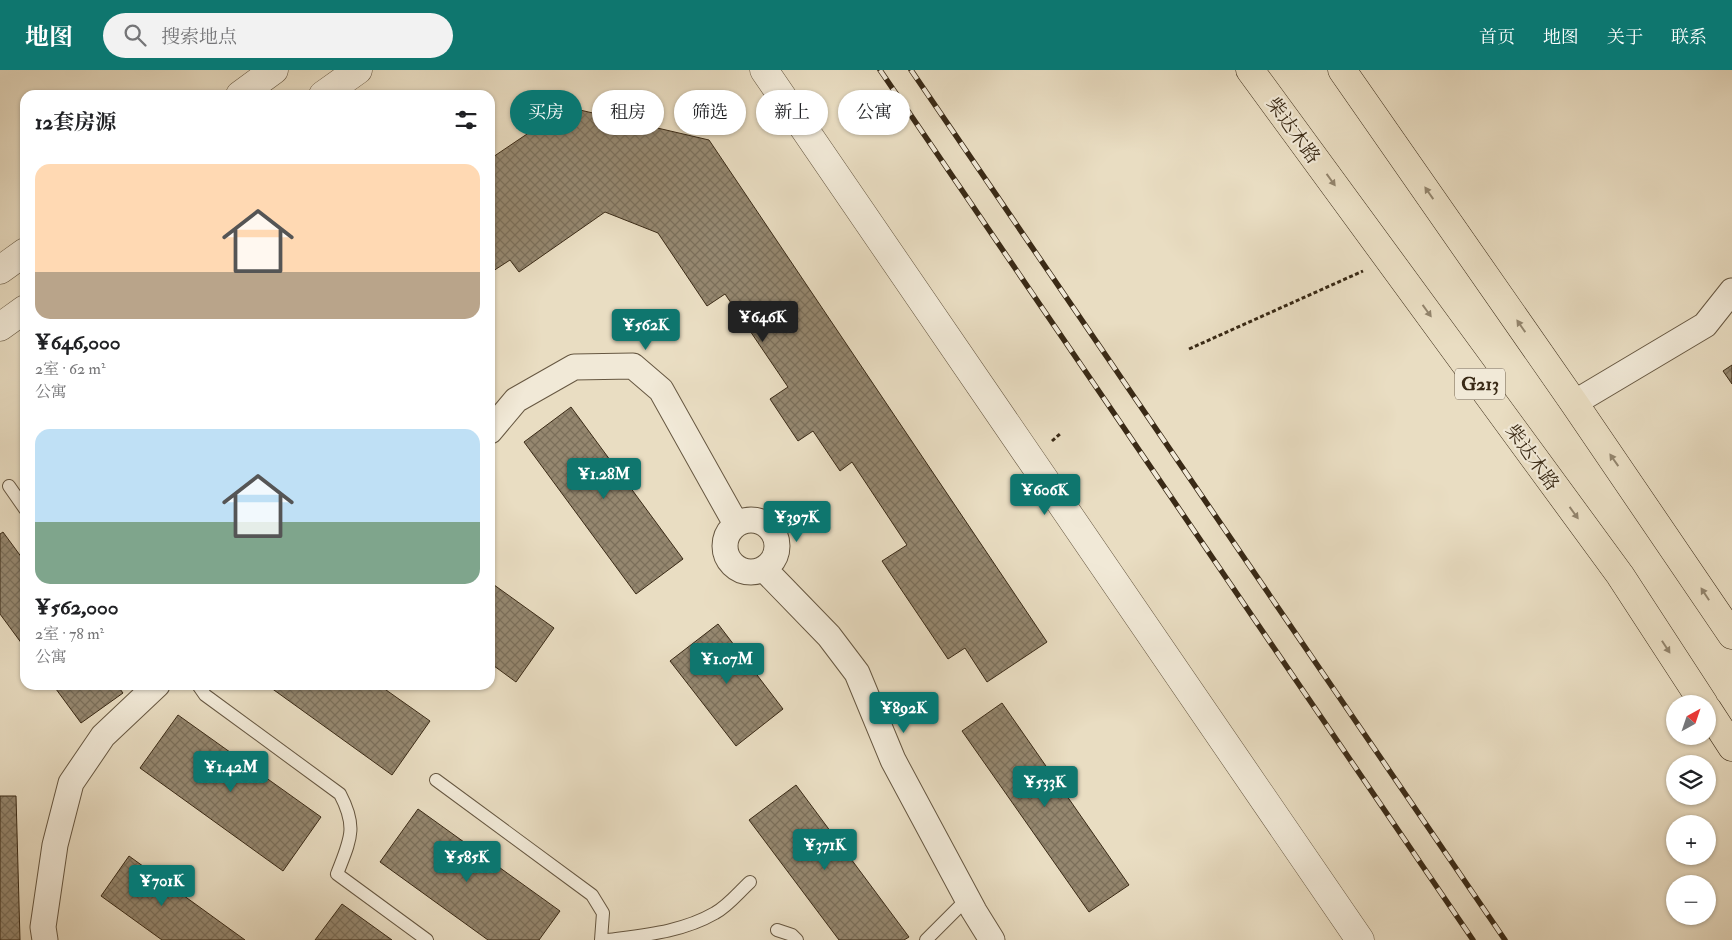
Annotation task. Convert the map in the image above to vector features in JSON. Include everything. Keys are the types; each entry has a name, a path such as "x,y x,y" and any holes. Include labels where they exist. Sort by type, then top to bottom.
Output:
{"highway":[{"name":"柴达木路","path":"1250,70 1620,575 1698,695"},
{"path":"1342,70 1574,402 1732,635"},
{"path":"1716,722 1732,747"}],"street":[{"path":"247,90 274,70"},
{"path":"330,90 358,70"},
{"path":"764,70 1360,940"},
{"path":"0,270 20,256"},
{"path":"1574,402 1705,325 1732,291"},
{"path":"0,327 20,313"},
{"path":"495,425 516,400 574,367 633,366 661,390 736,524"},
{"path":"744,520 760,520 774,532 777,539 775,556 764,569 747,572 731,563 724,547 725,538 736,524 744,520"},
{"path":"764,569 829,636 857,673 893,760 967,899 992,940"},
{"path":"45,940 42,927 55,844 71,783 103,736 152,690"}],"lane":[{"path":"9,486 20,502"},
{"path":"202,690 340,794 350,813 351,831 337,874 427,940"},
{"path":"436,780 592,895 603,913 601,940"},
{"path":"608,940 656,934 685,927 717,912 750,882"},
{"path":"926,940 967,899"},
{"path":"777,930 792,935 797,940"}],"path":[{"path":"1188,348 1389,260"}],"building":[{"path":"582,110 592,113 592,135 664,135 664,130 674,132 674,135 687,135 709,140 1047,642 987,682 965,648 948,659 882,561 907,545 852,462 840,471 813,431 798,441 770,399 788,387 725,294 707,306 658,233 605,212 519,272 510,260 495,270 495,156 526,135 582,135"},
{"path":"1732,365 1732,384 1723,371"},
{"path":"571,407 683,559 636,594 524,442"},
{"path":"3,532 20,555 20,641 0,614 0,534"},
{"path":"495,586 554,628 516,682 495,667"},
{"path":"718,624 783,709 736,746 670,661"},
{"path":"57,690 121,690 123,693 81,723"},
{"path":"274,690 386,690 430,721 392,775"},
{"path":"1002,703 1129,885 1089,912 962,731"},
{"path":"178,715 321,817 283,871 140,768"},
{"path":"796,785 909,937 904,940 839,940 749,820"},
{"path":"0,796 16,796 20,940 0,940"},
{"path":"418,809 560,911 539,940 488,940 380,862"},
{"path":"129,856 245,940 162,940 101,896"},
{"path":"342,904 392,940 315,940"}],"railway":[{"path":"880,70 1473,940"},
{"path":"911,70 1505,940"}]}
